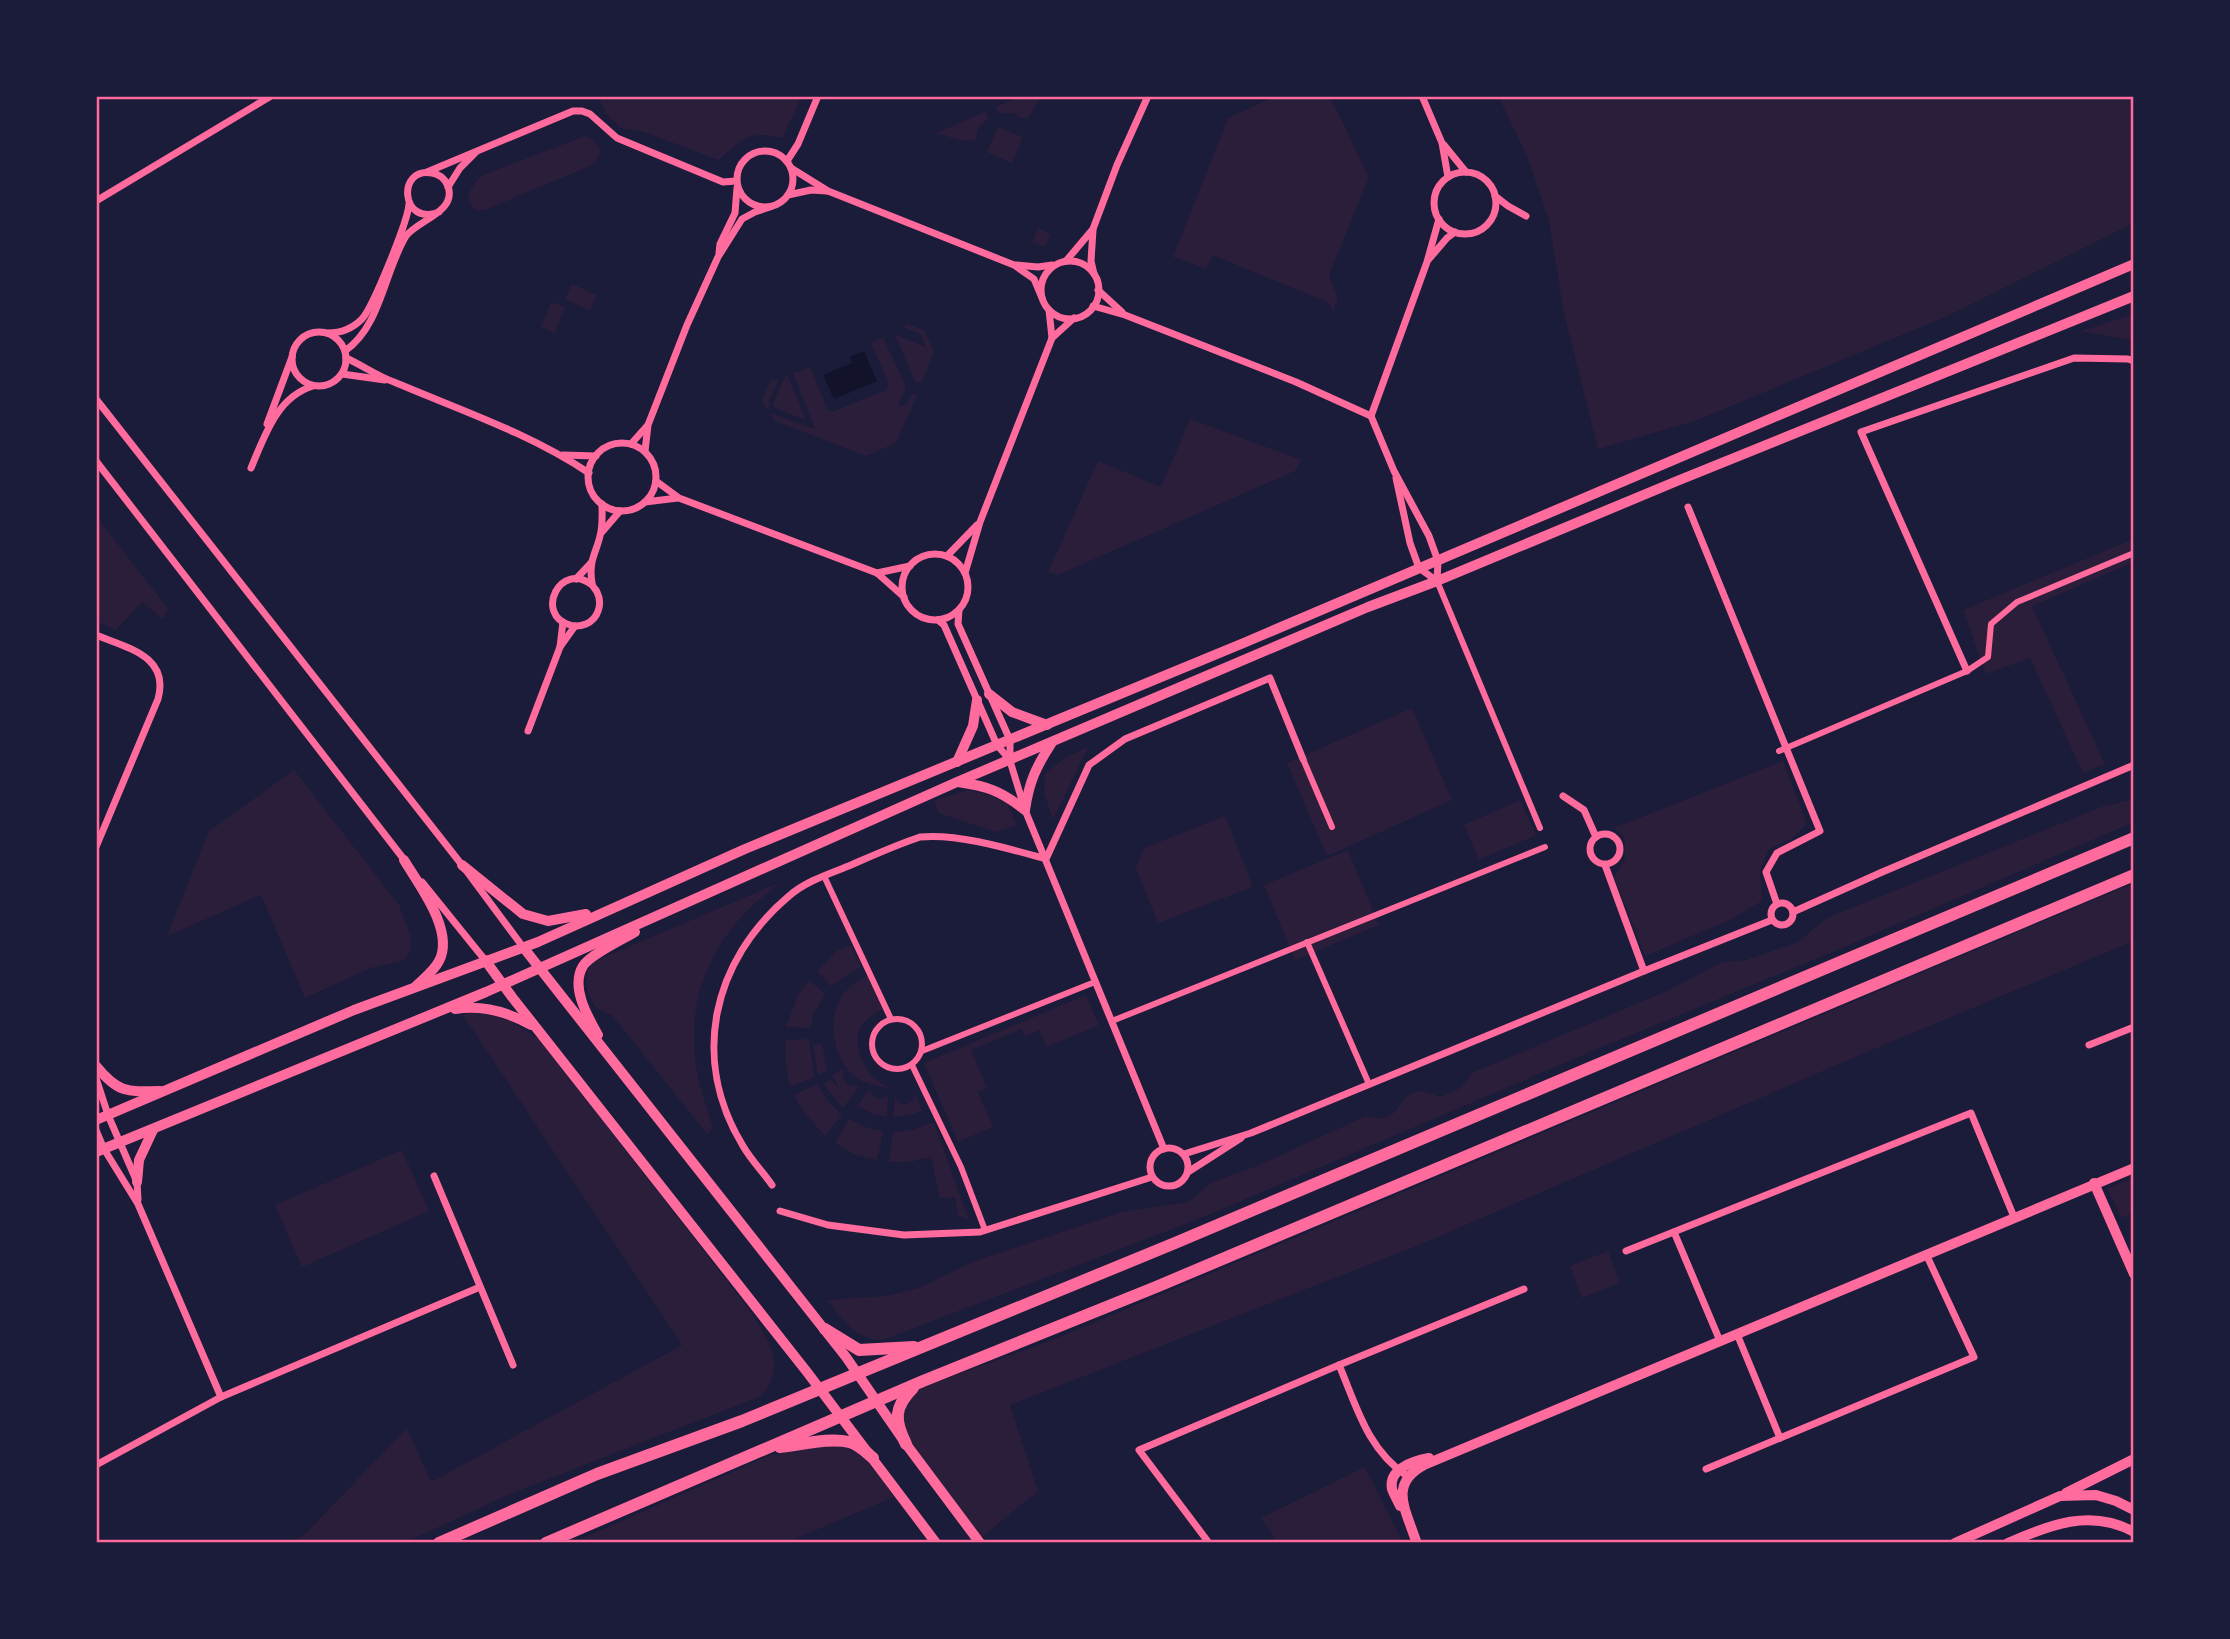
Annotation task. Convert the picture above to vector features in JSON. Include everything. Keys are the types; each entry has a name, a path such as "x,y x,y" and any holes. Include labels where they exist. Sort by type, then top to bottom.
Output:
{"highway":[{"path":"439,1543 597,1474 820,1389 1175,1243 2134,838"},
{"path":"546,1543 923,1381 1156,1287 2134,875"},
{"path":"825,1329 859,1350 922,1347"},
{"path":"906,1444 898,1425 897,1412 904,1398 923,1381"},
{"path":"766,1448 849,1442 873,1458"}],"street":[{"path":"96,201 271,96"},
{"path":"645,452 648,425 687,325 718,257 743,219 780,203 788,195 793,182 789,165 818,96"},
{"path":"965,573 980,522 1052,338 1074,318 1088,312 1093,306 1098,290 1091,261 1093,229 1122,153 1148,96"},
{"path":"1422,96 1442,144 1448,177"},
{"path":"265,435 294,351 303,338 310,334 348,330 365,315 404,226 409,203 407,189 420,174 443,167 573,111 582,111 596,118 617,138 723,182 737,184"},
{"path":"1442,144 1466,172 1485,178 1495,196 1526,216"},
{"path":"718,257 720,244 735,213 740,165 751,154 766,151 781,156 789,165 828,191 1014,265 1034,279 1049,310 1052,338"},
{"path":"251,468 265,435 285,401 302,389 333,383 342,373 346,354 373,315 406,236 416,226 439,212 448,201 448,187 460,168 475,152"},
{"path":"427,172 440,176 448,187"},
{"path":"1466,172 1448,177 1439,187 1434,200 1436,213 1443,225 1455,232 1470,233 1483,228 1489,223 1495,210 1495,196"},
{"path":"737,184 748,202 770,207"},
{"path":"788,195 811,190 828,191"},
{"path":"409,203 419,213 439,212"},
{"path":"1495,210 1508,206"},
{"path":"1439,219 1427,262 1371,416 1394,471 1418,514 1438,561 1437,581 1540,828"},
{"path":"1066,261 1093,229"},
{"path":"1427,262 1455,232"},
{"path":"1014,265 1038,267 1066,261 1085,265 1094,274"},
{"path":"1042,298 1043,278 1046,272 1057,264"},
{"path":"96,1120 354,1010 523,947 733,855 1438,561 2134,264"},
{"path":"1098,290 1125,315"},
{"path":"100,1150 540,969 957,782 1368,607 2134,296"},
{"path":"1093,306 1125,315 1296,382 1371,416"},
{"path":"1049,310 1061,317 1074,318"},
{"path":"325,333 335,338 346,354 390,381 486,420 562,455 589,473"},
{"path":"294,351 296,372 314,386"},
{"path":"1967,671 1861,432 2074,358 2134,361"},
{"path":"342,373 390,381"},
{"path":"96,399 462,865 540,969 825,1329 979,1543"},
{"path":"631,444 648,425"},
{"path":"615,443 631,444 645,452 653,462 656,481 645,502 633,509 620,511 603,504 590,487 589,473 596,456 601,450 615,443"},
{"path":"562,455 596,456"},
{"path":"96,461 404,860 820,1389 936,1543"},
{"path":"1394,471 1410,543 1419,568 1437,581"},
{"path":"656,481 679,498 877,573 904,597 917,614 938,620 959,610"},
{"path":"645,502 679,498"},
{"path":"591,563 576,579 562,583 553,596 554,611 563,622 575,626 583,625 596,615 600,600 592,585 591,563 601,533 603,504"},
{"path":"1688,507 1783,749 1820,831 1777,853 1766,872 1777,904"},
{"path":"601,533 620,511"},
{"path":"947,556 980,522"},
{"path":"1783,749 1967,671 1988,657 1991,624 2017,602 2134,553"},
{"path":"877,573 910,566 926,555 933,554 947,556 958,563 965,573 968,589 959,610 958,624 1010,740 1010,761 1025,810 1164,1149"},
{"path":"904,597 902,584 910,566"},
{"path":"576,579 592,585"},
{"path":"938,620 944,625 997,746 1010,761"},
{"path":"528,731 560,647 563,622"},
{"path":"560,647 575,626"},
{"path":"96,635 145,657 158,671 160,685 158,699 96,847"},
{"path":"1046,859 1089,765 1125,739 1269,678 1332,827"},
{"path":"989,694 1012,712 1047,725"},
{"path":"957,762 973,726 977,700"},
{"path":"1025,810 1028,786 1052,742"},
{"path":"1793,912 2134,765"},
{"path":"957,782 985,785 1006,795 1025,810"},
{"path":"1563,796 1584,810 1596,837"},
{"path":"772,1185 743,1147 725,1108 714,1071 714,1028 723,986 735,960 760,924 789,895 824,876 920,837 935,835 1010,849 1046,859"},
{"path":"1611,835 1615,838 1620,852 1615,861 1605,864 1596,862 1590,845 1596,837 1611,835"},
{"path":"1112,1021 1545,846"},
{"path":"404,860 442,929 444,948 433,970 411,990"},
{"path":"1605,864 1644,971"},
{"path":"462,865 523,914 535,919 568,919 614,907"},
{"path":"824,876 891,1019"},
{"path":"1777,904 1787,904 1793,912 1792,920 1786,925 1779,925 1772,920 1772,909 1777,904"},
{"path":"613,1060 584,1007 580,993 581,973 587,962 664,913"},
{"path":"1184,1154 1251,1133 1772,920"},
{"path":"1307,942 1369,1084"},
{"path":"922,1051 922,1040 916,1027 904,1020 891,1019 877,1029 872,1044 873,1051 882,1064 889,1068 905,1069 912,1065 922,1051 1094,982"},
{"path":"434,1013 476,1007 523,1020 540,1031"},
{"path":"2089,1045 2134,1027"},
{"path":"912,1065 961,1167 985,1230"},
{"path":"96,1066 110,1083 122,1089 168,1090"},
{"path":"96,1078 108,1115 137,1182"},
{"path":"1626,1251 1971,1113 2014,1217"},
{"path":"96,1130 100,1150 138,1204 221,1397"},
{"path":"138,1204 139,1160 153,1130"},
{"path":"1188,1172 1187,1159 1175,1149 1159,1151 1150,1166 1152,1177 1163,1185 1175,1186 1188,1172 1251,1133"},
{"path":"1403,1473 1402,1466 1420,1459 1447,1454 1495,1436 2134,1168"},
{"path":"434,1176 513,1365"},
{"path":"779,1211 828,1225 904,1235 985,1230 1152,1177"},
{"path":"2094,1183 2134,1274"},
{"path":"1674,1232 1720,1341"},
{"path":"1706,1469 1974,1357 1926,1254"},
{"path":"96,1465 221,1397 480,1287"},
{"path":"1209,1543 1139,1450 1524,1289"},
{"path":"1737,1334 1780,1438"},
{"path":"1339,1365 1373,1443 1384,1458 1403,1473"},
{"path":"1955,1543 2134,1459"},
{"path":"1403,1473 1393,1479 1392,1490 1416,1542"},
{"path":"2060,1496 2096,1495 2134,1510"},
{"path":"2008,1543 2052,1524 2072,1520 2106,1521 2134,1532"}],"shaded area":[{"path":"598,96 802,96 782,138 761,135 747,138 719,160 644,132 621,128 606,114"},
{"path":"1020,96 1041,96 1029,117 1023,119 1012,113 999,114 996,107"},
{"path":"1276,96 1330,96 1369,177 1329,275 1338,299 1333,312 1329,303 1213,255 1206,269 1173,257 1228,118"},
{"path":"1498,96 2134,96 2134,223 1950,315 1695,421 1598,449 1564,313 1549,221 1527,156"},
{"path":"985,112 989,118 979,126 975,141 959,140 936,133"},
{"path":"998,127 1023,137 1012,163 987,152"},
{"path":"585,136 593,139 601,151 590,166 485,210 479,211 470,204 469,195 481,176"},
{"path":"1038,228 1051,234 1045,247 1032,242"},
{"path":"572,284 597,295 590,311 565,299"},
{"path":"551,302 565,307 555,333 541,327"},
{"path":"2134,314 2134,341 2081,331"},
{"path":"908,324 924,330 934,351 923,380 918,383 895,335 926,347 921,334 902,327"},
{"path":"883,337 906,387 898,407 907,404 913,393 917,395 896,443 866,456 775,421 771,416 773,414 815,429 793,373 810,367 827,409 832,412 886,390 889,383 871,344"},
{"path":"864,351 877,381 834,399 823,375 852,363 850,357"},
{"path":"787,375 806,420 775,408 773,404"},
{"path":"779,378 769,402 770,406 766,408 762,401 770,381"},
{"path":"1190,419 1302,460 1295,471 1058,575 1048,572 1098,461 1161,487"},
{"path":"96,516 168,609 163,619 142,602 116,630 96,621"},
{"path":"2134,539 2134,562 2032,606 2105,764 2083,773 2030,658 1986,674 1963,610"},
{"path":"1412,708 1452,800 1327,856 1287,763"},
{"path":"1088,747 1053,820 1044,793 1045,774 1065,758"},
{"path":"1783,761 1807,824 1791,839 1769,849 1760,871 1762,901 1730,920 1645,956 1614,877 1625,859 1625,838 1614,828"},
{"path":"294,770 399,905 410,935 411,949 405,960 371,968 305,998 261,895 167,936 209,831"},
{"path":"968,790 990,795 1007,803 1017,825 996,832 939,813 934,800"},
{"path":"2134,799 2134,822 1206,1216 883,1340 874,1340 858,1333 827,1300 885,1296 919,1288 972,1262 1122,1212 1188,1202 1212,1182 1257,1166 1366,1116 1378,1118 1393,1114 1412,1093 1422,1091 1441,1097 1462,1087 1472,1073 1667,991 1722,962 1746,960 1798,942 1827,918 2104,806"},
{"path":"1520,800 1536,835 1479,860 1464,825"},
{"path":"1225,816 1253,887 1158,923 1136,868 1144,848"},
{"path":"1348,850 1379,925 1295,960 1264,885"},
{"path":"781,882 748,910 730,931 708,968 701,987 696,1007 694,1049 698,1078 713,1128 707,1134 611,1014 600,1010 593,1003 587,985 587,973 591,965 604,957"},
{"path":"2134,883 2134,941 1867,1052 1419,1245 1010,1405 1038,1491 981,1538 908,1439 903,1416 906,1407 918,1391 926,1386 1055,1339"},
{"path":"851,945 861,967 831,986 817,971 837,951"},
{"path":"867,976 883,1009 861,1027 859,1051 871,1075 889,1088 865,1083 853,1075 839,1056 836,1044 834,1021 841,998 850,987"},
{"path":"809,980 825,994 813,1015 810,1028 786,1027 798,995"},
{"path":"1086,995 1099,1025 1047,1047 1039,1030 1025,1036 1022,1029 971,1050 987,1088 978,1092 993,1127 958,1142 924,1063"},
{"path":"477,1011 511,1021 539,1039 748,1308 772,1351 774,1362 769,1385 761,1396 510,1494 404,1543 292,1543 305,1534 407,1428 431,1482 682,1345 463,1015"},
{"path":"809,1039 814,1077 790,1087 785,1040"},
{"path":"822,1044 827,1071 818,1075 813,1045"},
{"path":"844,1069 843,1077 847,1084 861,1084 843,1108 823,1084 831,1079 840,1090 832,1075"},
{"path":"817,1084 827,1100 842,1115 825,1136 803,1111 794,1095"},
{"path":"870,1088 876,1098 888,1095 887,1117 857,1106"},
{"path":"915,1093 922,1111 893,1117 895,1096 898,1102 906,1105 914,1100"},
{"path":"849,1119 868,1128 883,1131 877,1160 854,1154 835,1143"},
{"path":"934,1122 969,1221 958,1215 955,1197 940,1198 931,1157 910,1162 889,1162 893,1132 913,1130"},
{"path":"402,1150 429,1211 302,1267 275,1205"},
{"path":"2134,1177 2134,1213 2122,1218 2107,1189"},
{"path":"1608,1251 1620,1283 1582,1298 1570,1266"},
{"path":"833,1445 854,1451 862,1457 894,1497 785,1543 572,1543 770,1455"},
{"path":"1365,1467 1403,1543 1278,1543 1261,1518"}]}
